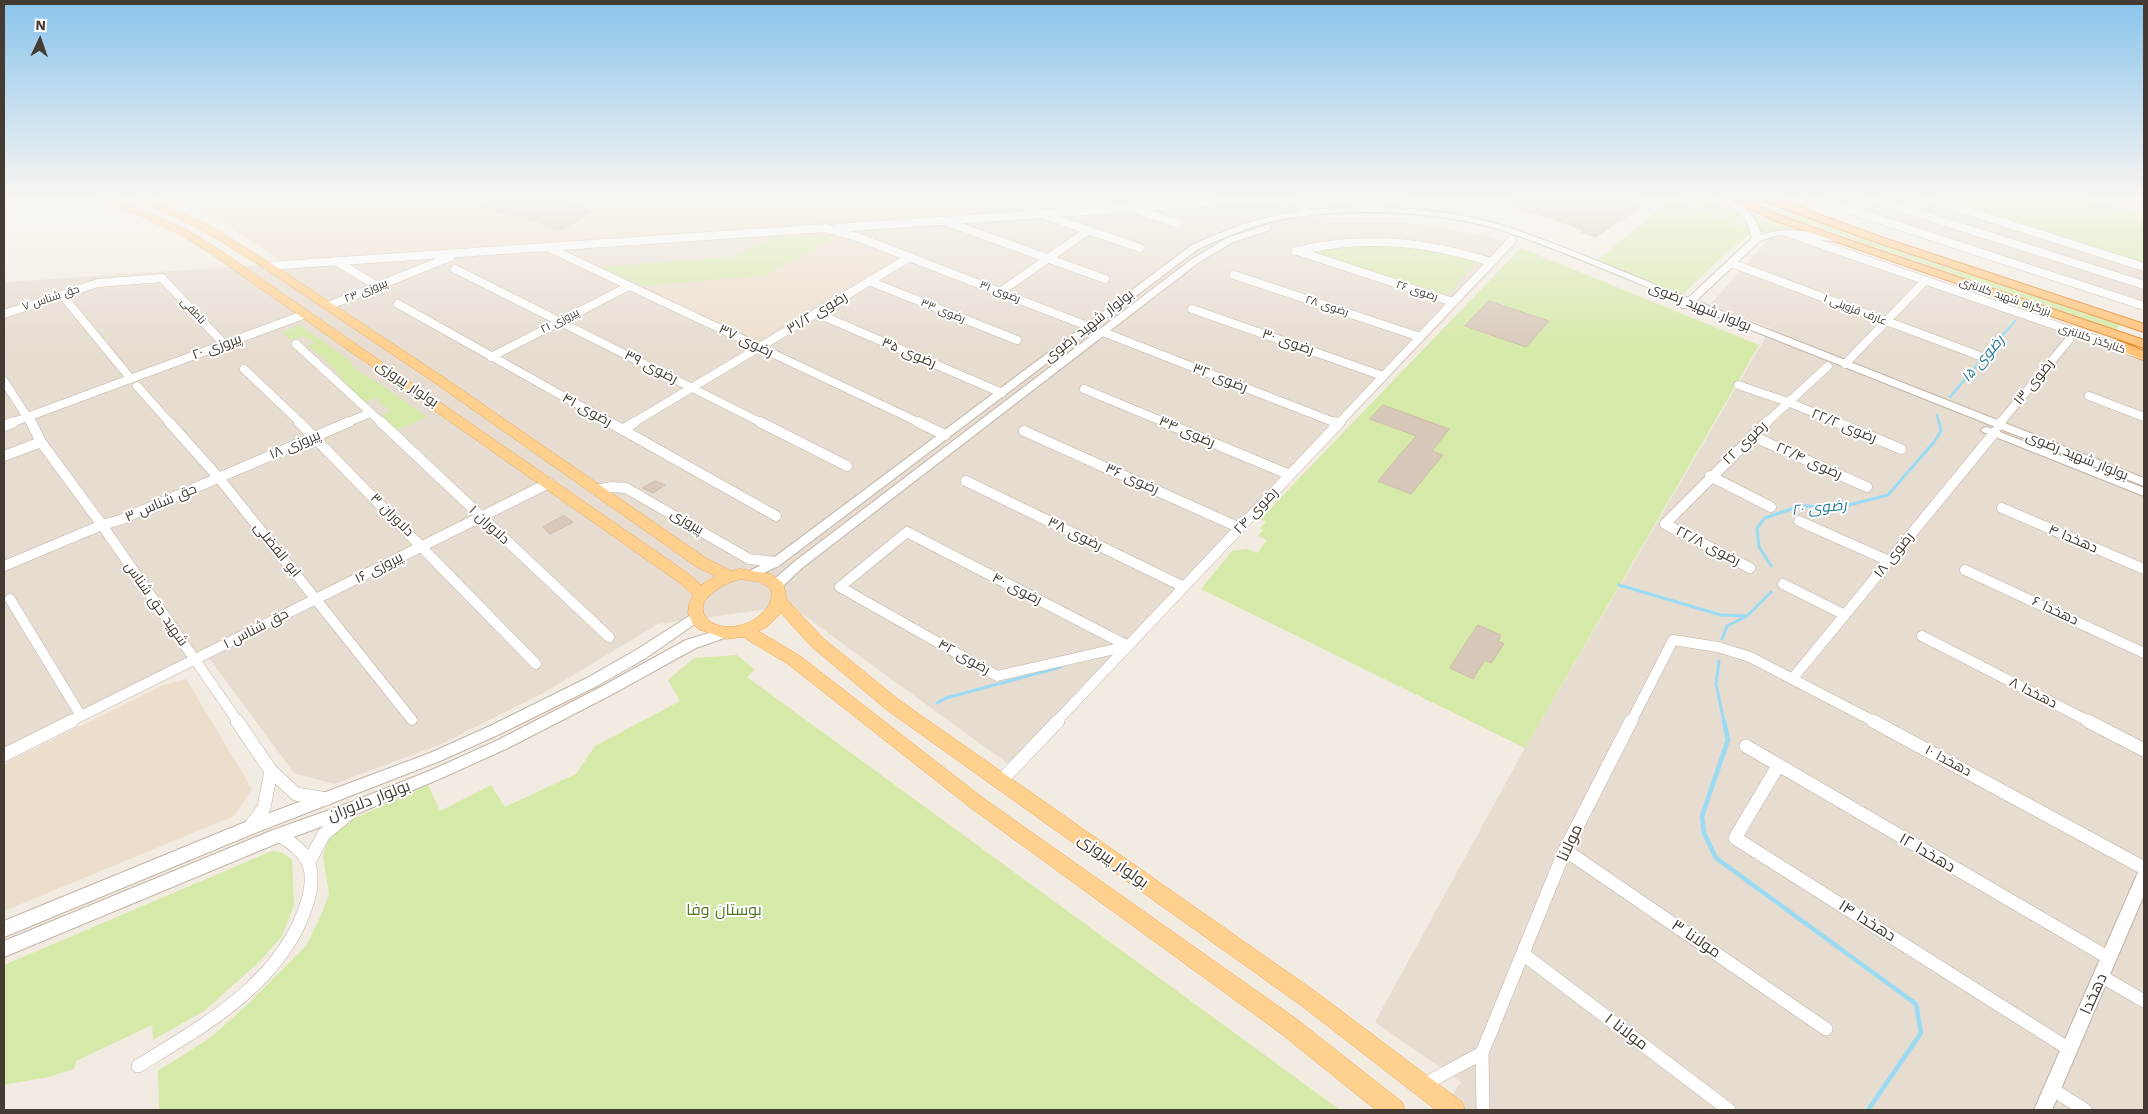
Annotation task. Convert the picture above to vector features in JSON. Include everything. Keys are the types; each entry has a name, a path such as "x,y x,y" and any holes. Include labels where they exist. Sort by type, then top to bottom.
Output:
{"highway":[{"name":"بزرگراه شهید کلانتری","path":"1859,247 2144,344"},
{"name":"بزرگراه شهید کلانتری","path":"1901,247 2140,326"},
{"path":"1992,292 2144,356"}],"main road":[{"name":"بولوار پیروزی","path":"207,247 243,270 303,315 420,392 549,482 685,579 701,594"},
{"name":"بولوار پیروزی","path":"237,247 328,306 702,563 729,576"},
{"path":"303,315 328,306"},
{"path":"754,574 768,578 778,594 774,613 761,624 745,631 725,633 712,630 702,624 697,616 696,605 701,594 715,582 729,576 754,574"},
{"name":"بولوار پیروزی","path":"778,594 818,643 893,705 1309,999 1454,1110"},
{"path":"745,631 794,660 977,803 1287,1025 1394,1110"}],"street":[{"name":"رضوی ۳۱","path":"268,266 546,247"},
{"name":"رضوی ۳۷","path":"546,247 945,435"},
{"name":"رضوی ۳۱","path":"884,247 1090,327"},
{"path":"1018,247 1105,279"},
{"path":"1000,292 1064,247"},
{"name":"بولوار شهید رضوی","path":"754,574 776,562 1090,327 1180,257 1197,247"},
{"name":"بولوار شهید رضوی","path":"778,594 798,565 1102,332 1208,252 1218,247"},
{"name":"رضوی ۲۶","path":"1311,247 1296,251 1453,302"},
{"name":"رضوی ۲۶","path":"1435,247 1491,262"},
{"name":"رضوی ۲۴","path":"1000,782 1505,247"},
{"name":"بولوار شهید رضوی","path":"1531,247 1845,364 2144,492"},
{"name":"بولوار شهید رضوی","path":"1551,247 1828,366 2144,482"},
{"path":"1686,305 1749,247"},
{"name":"کنارگذر کلانتری","path":"1828,247 2144,356"},
{"path":"1966,247 2144,306"},
{"path":"2023,247 2144,285"},
{"path":"2081,247 2144,267"},
{"name":"پیروزی ۲۳","path":"328,306 460,253"},
{"name":"رضوی ۳۱/۲","path":"622,430 910,257"},
{"path":"336,261 377,286"},
{"name":"عارف قزوینی ۱","path":"1731,264 1980,356"},
{"name":"رضوی ۳۹","path":"455,269 847,466"},
{"name":"رضوی ۲۸","path":"1234,275 1420,337"},
{"name":"حق شناس ۷","path":"4,314 98,283 162,278"},
{"name":"ناطقی","path":"162,278 224,344"},
{"path":"1845,364 1924,281"},
{"name":"رضوی ۳۳","path":"869,282 1017,340"},
{"name":"پیروزی ۲۱","path":"491,357 629,286"},
{"name":"ابو الفضلی","path":"62,295 134,382 219,478 412,720"},
{"name":"رضوی ۴۱","path":"398,304 776,516"},
{"name":"رضوی ۳۰","path":"1192,309 1383,376"},
{"name":"رضوی ۳۵","path":"816,314 1002,393"},
{"name":"پیروزی ۲۰","path":"4,426 134,382 224,344 303,315"},
{"path":"1090,327 1102,332"},
{"name":"رضوی ۳۲","path":"1102,332 1338,424"},
{"name":"رضوی ۱۳","path":"1997,429 2069,340"},
{"name":"دلاوران ۱","path":"296,344 609,637"},
{"name":"رضوی ۲۲","path":"1666,524 1710,476 1828,366"},
{"name":"دلاوران ۳","path":"244,369 315,437 423,546 536,664"},
{"name":"شهید حق شناس","path":"4,381 28,417 41,442 195,659 271,772 296,794 329,799"},
{"name":"رضوی ۲۲/۲","path":"1738,385 1788,402 1901,449"},
{"name":"رضوی ۳۴","path":"1084,389 1290,475"},
{"path":"2089,396 2144,417"},
{"name":"پیروزی ۱۸","path":"219,478 370,413"},
{"name":"رضوی ۱۸","path":"1793,678 1997,429"},
{"name":"رضوی ۳۶","path":"1024,431 1240,528"},
{"name":"رضوی ۲۲/۴","path":"1752,436 1867,487"},
{"path":"4,456 41,442"},
{"path":"1710,476 1771,507"},
{"name":"حق شناس ۳","path":"4,566 219,478"},
{"name":"رضوی ۳۸","path":"966,481 1184,587"},
{"name":"پیروزی ۱۶","path":"316,599 549,482"},
{"name":"پیروزی","path":"596,490 612,487 626,488 749,560 776,562"},
{"name":"دهخدا ۴","path":"2002,508 2144,569"},
{"path":"1799,521 1889,561"},
{"name":"رضوی ۲۲/۸","path":"1666,524 1750,568"},
{"name":"رضوی ۴۲","path":"906,532 840,587 997,676 1128,646"},
{"name":"رضوی ۴۰","path":"906,532 1128,646"},
{"name":"دهخدا ۶","path":"1965,570 2144,653"},
{"path":"1783,584 1846,614"},
{"path":"4,755 81,716 10,599"},
{"name":"حق شناس ۱","path":"81,716 316,599"},
{"name":"بولوار دلاوران","path":"4,929 249,828 435,757 512,722 592,682 641,654 697,616"},
{"name":"بولوار دلاوران","path":"4,949 279,835 354,808 439,773 504,744 691,644 725,633"},
{"name":"دهخدا ۸","path":"1922,636 2144,750"},
{"name":"دهخدا ۱۰","path":"1673,640 1718,648 1750,657 1793,678 2144,868"},
{"name":"مولانا","path":"1482,1053 1565,850 1673,640"},
{"name":"دهخدا ۱۲","path":"1746,746 2109,958"},
{"name":"دهخدا ۱۴","path":"1778,766 1736,838 2069,1049"},
{"path":"249,828 264,808 271,772"},
{"path":"310,860 324,834 354,808"},
{"path":"138,1066 182,1040 227,1008 274,964 298,933 308,909 312,878 310,860 298,846 279,835"},
{"name":"مولانا ۳","path":"1565,850 1826,1028"},
{"name":"دهخدا","path":"2043,1110 2144,877"},
{"name":"مولانا ۱","path":"1523,954 1729,1110"},
{"path":"2101,976 2144,1001"},
{"path":"1421,1086 1482,1053 1483,1110"},
{"path":"2052,1089 2085,1110"}],"shaded area":[{"path":"260,247 517,247 285,263"},
{"path":"526,247 1514,247 1015,769 791,606 658,624 545,692 439,745 334,784 294,773 204,651 4,750 4,278 7,282"},
{"path":"818,247 862,247 894,259 759,339 753,339 644,286 766,275"},
{"path":"1761,247 1823,247 2144,359 2144,1110 1443,1110 1461,1082 1375,1022 1525,748 1771,328 1710,305"},
{"path":"1969,247 2073,247 2144,269 2144,304"},
{"path":"186,679 252,789 234,816 4,911 4,764 163,685"}],"green space":[{"path":"754,247 818,247 766,275 644,286 601,267 738,256"},
{"path":"1322,247 1414,247 1442,251 1479,260 1446,296 1308,251"},
{"path":"1614,247 1734,247 1682,295 1597,261"},
{"path":"1874,247 1894,247 2120,324 2117,330"},
{"path":"2094,247 2144,247 2144,263"},
{"path":"1521,248 1759,345 1525,748 1201,589 1232,551 1247,549 1257,553 1267,540 1258,536 1263,530 1260,528 1266,522 1260,519"},
{"path":"300,325 346,358 360,373 380,384 427,417 397,430 382,415 391,411 375,398 364,403 324,358 308,346 315,343 303,336 289,340 283,332"},
{"name":"بوستان وفا","path":"737,655 755,670 747,677 1340,1110 159,1110 158,1071 210,1038 248,1004 306,946 329,894 323,855 328,840 353,819 428,785 440,811 491,785 505,807 576,774 595,746 680,701 668,680 694,658"},
{"path":"272,851 283,853 292,860 294,905 282,936 259,962 204,1011 153,1040 152,1025 76,1061 74,1069 48,1077 4,1085 4,965"}],"building":[{"path":"1489,301 1549,321 1526,347 1465,326"},
{"path":"1383,405 1449,429 1432,451 1443,455 1411,494 1378,481 1416,436 1370,419"},
{"path":"655,481 665,485 653,493 643,488"},
{"path":"564,516 573,522 550,534 543,527"},
{"path":"1478,625 1501,635 1498,641 1504,644 1491,663 1485,660 1473,679 1450,668"}],"waterway":[{"name":"رضوی ۱۵","path":"1950,397 2015,321"},
{"name":"رضوی ۲۰","path":"1937,415 1939,423"},
{"name":"رضوی ۲۰","path":"1771,566 1759,547 1757,528 1765,518 1800,506 1841,507 1888,495 1934,442 1941,431 1939,422"},
{"path":"1619,585 1721,615 1747,616"},
{"path":"1747,616 1771,592"},
{"path":"1722,639 1727,626 1747,616"},
{"path":"1719,661 1716,684 1724,722"},
{"path":"937,703 946,698 1061,667"},
{"path":"1724,721 1728,740 1702,816 1704,833 1716,858 1916,1004 1921,1033 1868,1110"}]}
